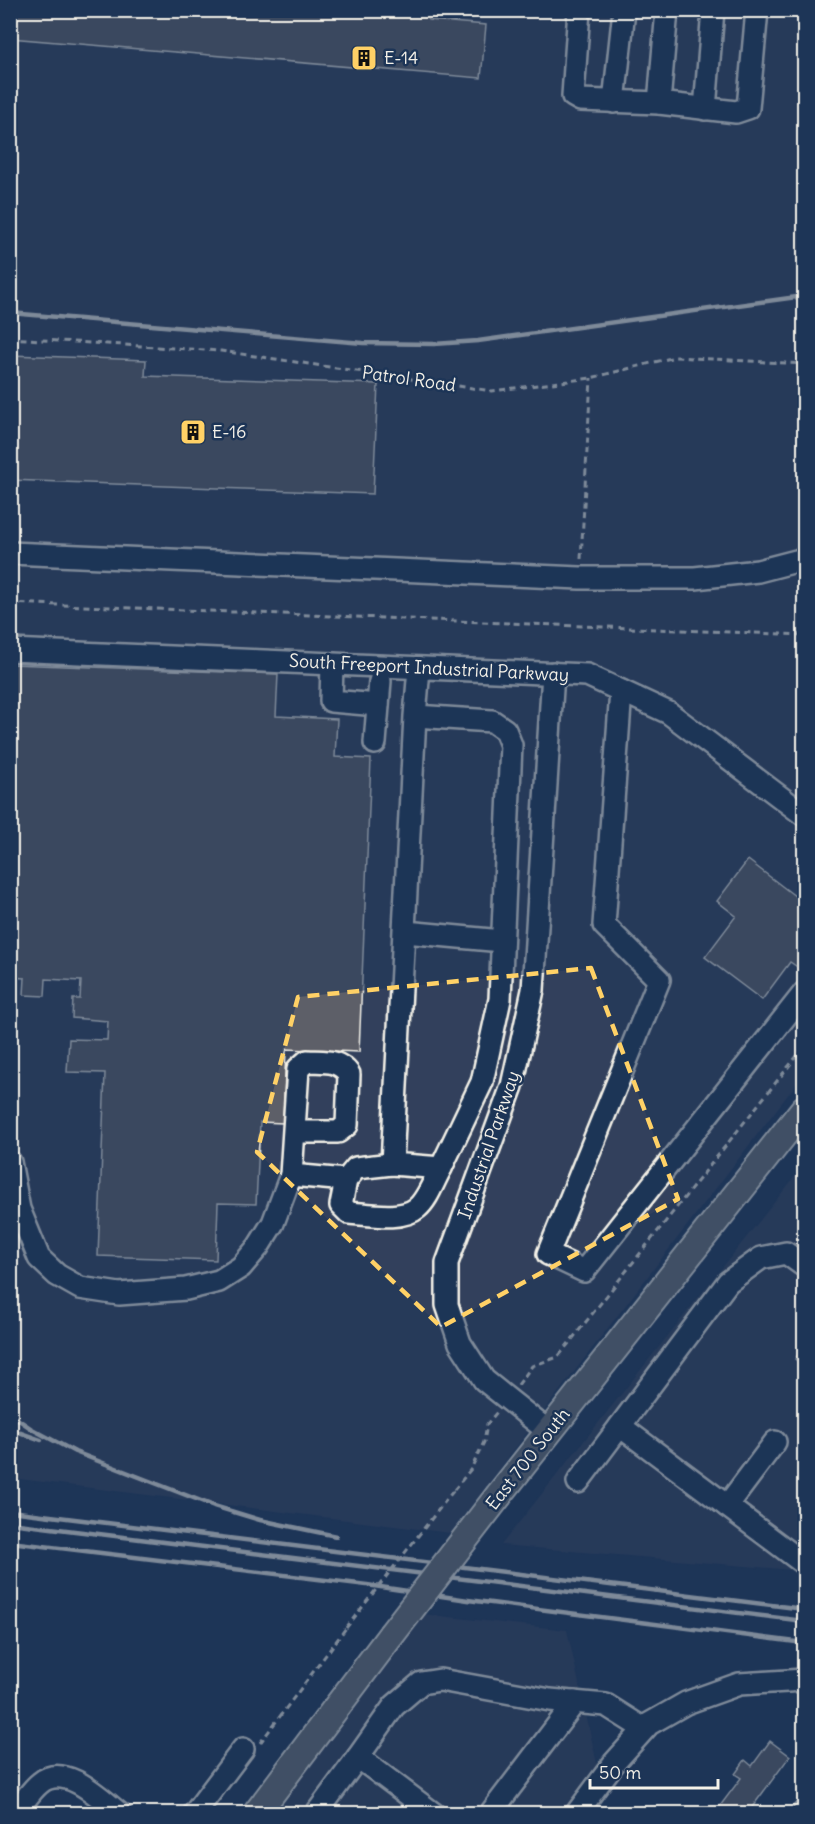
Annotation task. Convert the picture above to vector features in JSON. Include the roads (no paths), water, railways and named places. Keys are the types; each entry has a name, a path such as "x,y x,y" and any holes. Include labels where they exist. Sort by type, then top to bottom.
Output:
{"main road":[{"name":"East 700 South","path":"256,1814 499,1495 804,1108"}],"street":[{"path":"579,10 573,96 580,100 659,103 736,112 748,108 757,10"},
{"path":"614,102 624,10"},
{"path":"659,103 667,10"},
{"path":"705,109 713,10"},
{"path":"10,553 580,578 695,578 758,571 804,559"},
{"name":"South Freeport Industrial Parkway","path":"10,650 587,675 669,713 804,815"},
{"path":"332,664 331,701 378,705"},
{"path":"392,1164 419,668"},
{"name":"Industrial Parkway","path":"549,1432 506,1400 484,1380 460,1344 447,1305 447,1263 512,1086 533,990 553,674"},
{"path":"375,743 380,681"},
{"path":"621,691 604,925 659,980 548,1254 584,1271 804,993"},
{"path":"416,716 492,721 505,730 511,745 500,999 482,1082 441,1168 417,1209 394,1216 349,1213 341,1205 346,1180 356,1168 392,1164 441,1168"},
{"path":"405,932 502,941"},
{"path":"10,1162 19,1209 39,1258 57,1275 80,1288 119,1294 186,1289 219,1281 241,1267 258,1247 273,1223 291,1175 298,1069 308,1061 332,1062 343,1066 350,1074 347,1125 338,1132 294,1132"},
{"path":"291,1175 346,1180"},
{"path":"578,1482 728,1282 761,1258 786,1253 804,1266"},
{"path":"620,1426 802,1562 804,1558"},
{"path":"727,1506 775,1442"},
{"path":"316,1814 394,1706 420,1683 440,1680 606,1705 644,1729"},
{"path":"576,1814 614,1763 644,1729 686,1702 739,1684 804,1680"},
{"path":"490,1814 575,1702"},
{"path":"194,1814 249,1749"},
{"path":"358,1757 434,1814"},
{"path":"15,1811 40,1783 48,1778 59,1776 73,1779 120,1814"}],"railway":[{"path":"10,313 363,343 434,344 478,341 804,296"},
{"path":"10,1414 32,1429 75,1452 214,1506 260,1520 336,1536"},
{"path":"10,1429 41,1440"},
{"path":"10,1511 804,1609"},
{"path":"10,1523 804,1621"},
{"path":"10,1542 367,1585 804,1643"}],"place":[{"name":"E-14","path":"364,58"},
{"name":"E-16","path":"193,432"}]}
